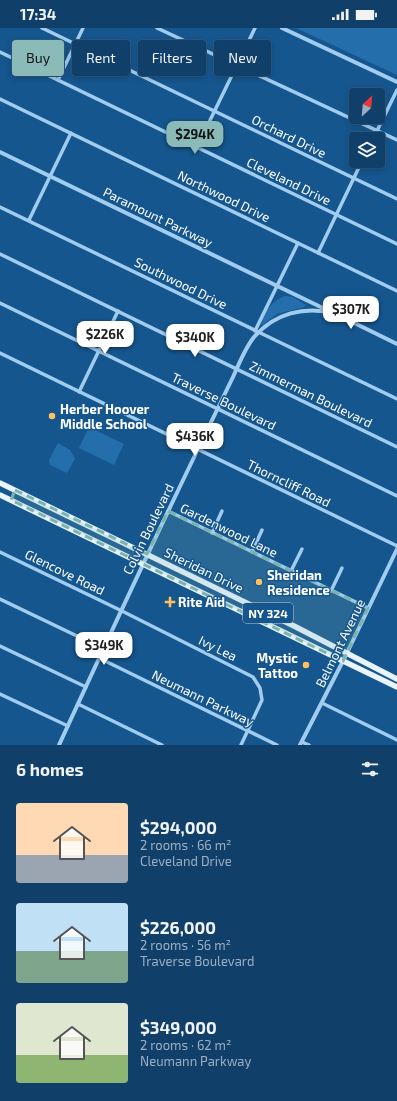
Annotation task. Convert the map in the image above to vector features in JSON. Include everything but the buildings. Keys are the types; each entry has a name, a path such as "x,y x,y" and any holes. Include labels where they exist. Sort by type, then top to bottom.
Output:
{"main road":[{"name":"Sheridan Drive","path":"0,483 247,603 397,679"},
{"path":"11,500 15,490"},
{"name":"Sheridan Drive","path":"0,495 397,686"},
{"path":"242,612 247,603"}],"street":[{"name":"Orchard Drive","path":"42,28 72,42"},
{"path":"78,40 83,28"},
{"path":"157,28 214,55"},
{"path":"249,40 255,28"},
{"path":"282,28 397,82"},
{"name":"Cleveland Drive","path":"0,52 397,244"},
{"path":"58,80 72,52"},
{"name":"Orchard Drive","path":"130,70 397,200"},
{"path":"197,147 232,76"},
{"path":"259,76 397,140"},
{"path":"377,131 397,90"},
{"name":"Northwood Drive","path":"0,99 397,291"},
{"path":"29,220 71,133"},
{"name":"Paramount Parkway","path":"0,152 334,314"},
{"path":"318,253 359,168"},
{"name":"Southwood Drive","path":"0,207 397,399"},
{"path":"257,331 298,243"},
{"name":"Zimmerman Boulevard","path":"0,254 397,447"},
{"path":"306,300 308,302 306,310"},
{"name":"Traverse Boulevard","path":"0,303 397,496"},
{"name":"Colvin Boulevard","path":"59,745 147,554 217,409 257,331 292,312 306,310 325,311 397,344"},
{"path":"79,392 118,311"},
{"name":"Thorncliff Road","path":"0,353 397,548"},
{"name":"Gardenwood Lane","path":"168,511 368,608"},
{"path":"212,533 222,511"},
{"path":"252,552 262,530"},
{"name":"Belmont Avenue","path":"301,743 347,653 397,548"},
{"path":"291,571 302,549"},
{"name":"Glencove Road","path":"0,552 122,610"},
{"path":"331,591 342,568"},
{"path":"0,598 104,649"},
{"name":"Ivy Lea","path":"122,610 252,677 260,688 262,700 241,745"},
{"path":"0,646 86,687"},
{"name":"Neumann Parkway","path":"99,658 277,745"},
{"path":"0,694 68,726"},
{"path":"322,703 397,740"},
{"path":"78,704 162,745"},
{"path":"301,743 309,745"}],"highlighted area":[{"path":"15,490 147,554 168,511 368,608 343,661 11,500"}],"shaded area":[{"path":"296,28 397,28 397,75"},
{"path":"285,296 293,297 306,305 304,307 277,314 261,326 266,312 272,304"},
{"path":"89,427 124,444 114,465 79,448"},
{"path":"58,443 70,450 75,459 67,473 50,465 49,460"}],"place":[{"name":"Herber Hoover Middle School","path":"52,416"},
{"name":"Sheridan Residence","path":"259,582"},
{"name":"Rite Aid","path":"170,602"},
{"name":"Mystic Tattoo","path":"306,665"}]}
